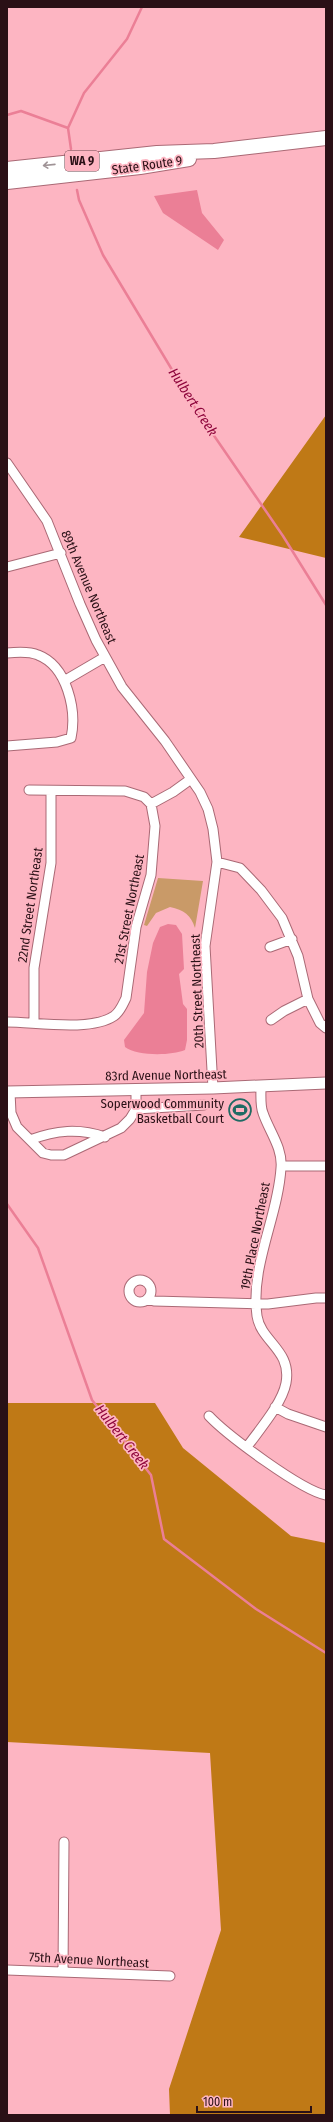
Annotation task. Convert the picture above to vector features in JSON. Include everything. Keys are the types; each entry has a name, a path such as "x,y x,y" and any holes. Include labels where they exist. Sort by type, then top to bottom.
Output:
{"main road":[{"name":"State Route 9","path":"7,169 157,153 214,151 326,138"},
{"name":"State Route 9","path":"7,182 140,167 188,159 214,151"}],"street":[{"name":"89th Avenue Northeast","path":"7,463 38,504 48,520 80,604 105,657 122,687 164,741 191,779"},
{"path":"7,567 61,553"},
{"path":"7,653 38,655 52,664 64,681 73,711 74,724 71,738 57,742 7,746"},
{"path":"64,681 105,657"},
{"path":"29,790 125,791 144,797 152,804 173,792 191,779"},
{"name":"20th Street Northeast","path":"191,779 208,809 214,829 217,862 208,919 206,946 213,1088"},
{"name":"22nd Street Northeast","path":"34,1022 34,968 51,864 51,791"},
{"name":"21st Street Northeast","path":"34,1022 82,1024 105,1020 115,1015 126,998 136,927 151,875 155,826 152,804"},
{"path":"217,862 240,868 261,890 282,918 298,956 308,999 320,1023 326,1028"},
{"path":"270,947 292,939"},
{"path":"271,1020 284,1010 308,999"},
{"path":"7,1022 34,1022"},
{"name":"83rd Avenue Northeast","path":"9,1092 213,1088 326,1083"},
{"name":"19th Place Northeast","path":"247,1447 284,1392 287,1371 282,1354 263,1332 257,1319 256,1304 261,1263 278,1194 282,1166 279,1153 263,1112 261,1086"},
{"path":"9,1092 11,1113 17,1127 43,1152 51,1155 64,1155 105,1137 121,1128 130,1119 136,1109 136,1089"},
{"path":"136,1109 204,1105"},
{"path":"30,1140 47,1133 69,1130 89,1131 105,1137"},
{"path":"282,1166 326,1166"},
{"path":"147,1299 154,1301 256,1304 326,1298"},
{"path":"274,1407 288,1414 326,1427"},
{"path":"209,1416 221,1428 247,1447 312,1491 326,1495"},
{"path":"63,1972 64,1842"},
{"name":"75th Avenue Northeast","path":"7,1970 95,1975 170,1976"}],"shaded area":[{"path":"197,190 202,213 224,240 218,250 163,213 154,196"},
{"path":"326,415 326,558 239,537"},
{"path":"158,878 203,881 195,928 189,916 170,907 156,913 147,926 144,925"},
{"path":"168,924 176,925 182,934 184,969 179,974 183,1004 187,1009 187,1040 185,1050 163,1054 137,1052 125,1047 124,1040 144,1013 147,972 153,943 160,927"},
{"name":"Soperwood Community Basketball Court","path":"249,1102 252,1112 232,1118 229,1108"},
{"path":"7,1403 155,1403 183,1448 291,1536 326,1543 326,2115 170,2115 169,2089 221,1930 210,1753 7,1742"}],"waterway":[{"path":"71,149 68,128 84,93 127,39 142,7"},
{"path":"7,115 21,111 68,128"},
{"name":"Hulbert Creek","path":"77,190 79,200 103,255 195,408 283,536 326,605"},
{"name":"Hulbert Creek","path":"7,1204 38,1248 92,1400 151,1475 164,1539 256,1609 326,1653"}],"place":[{"name":"Soperwood Community Basketball Court","path":"240,1110"}]}
